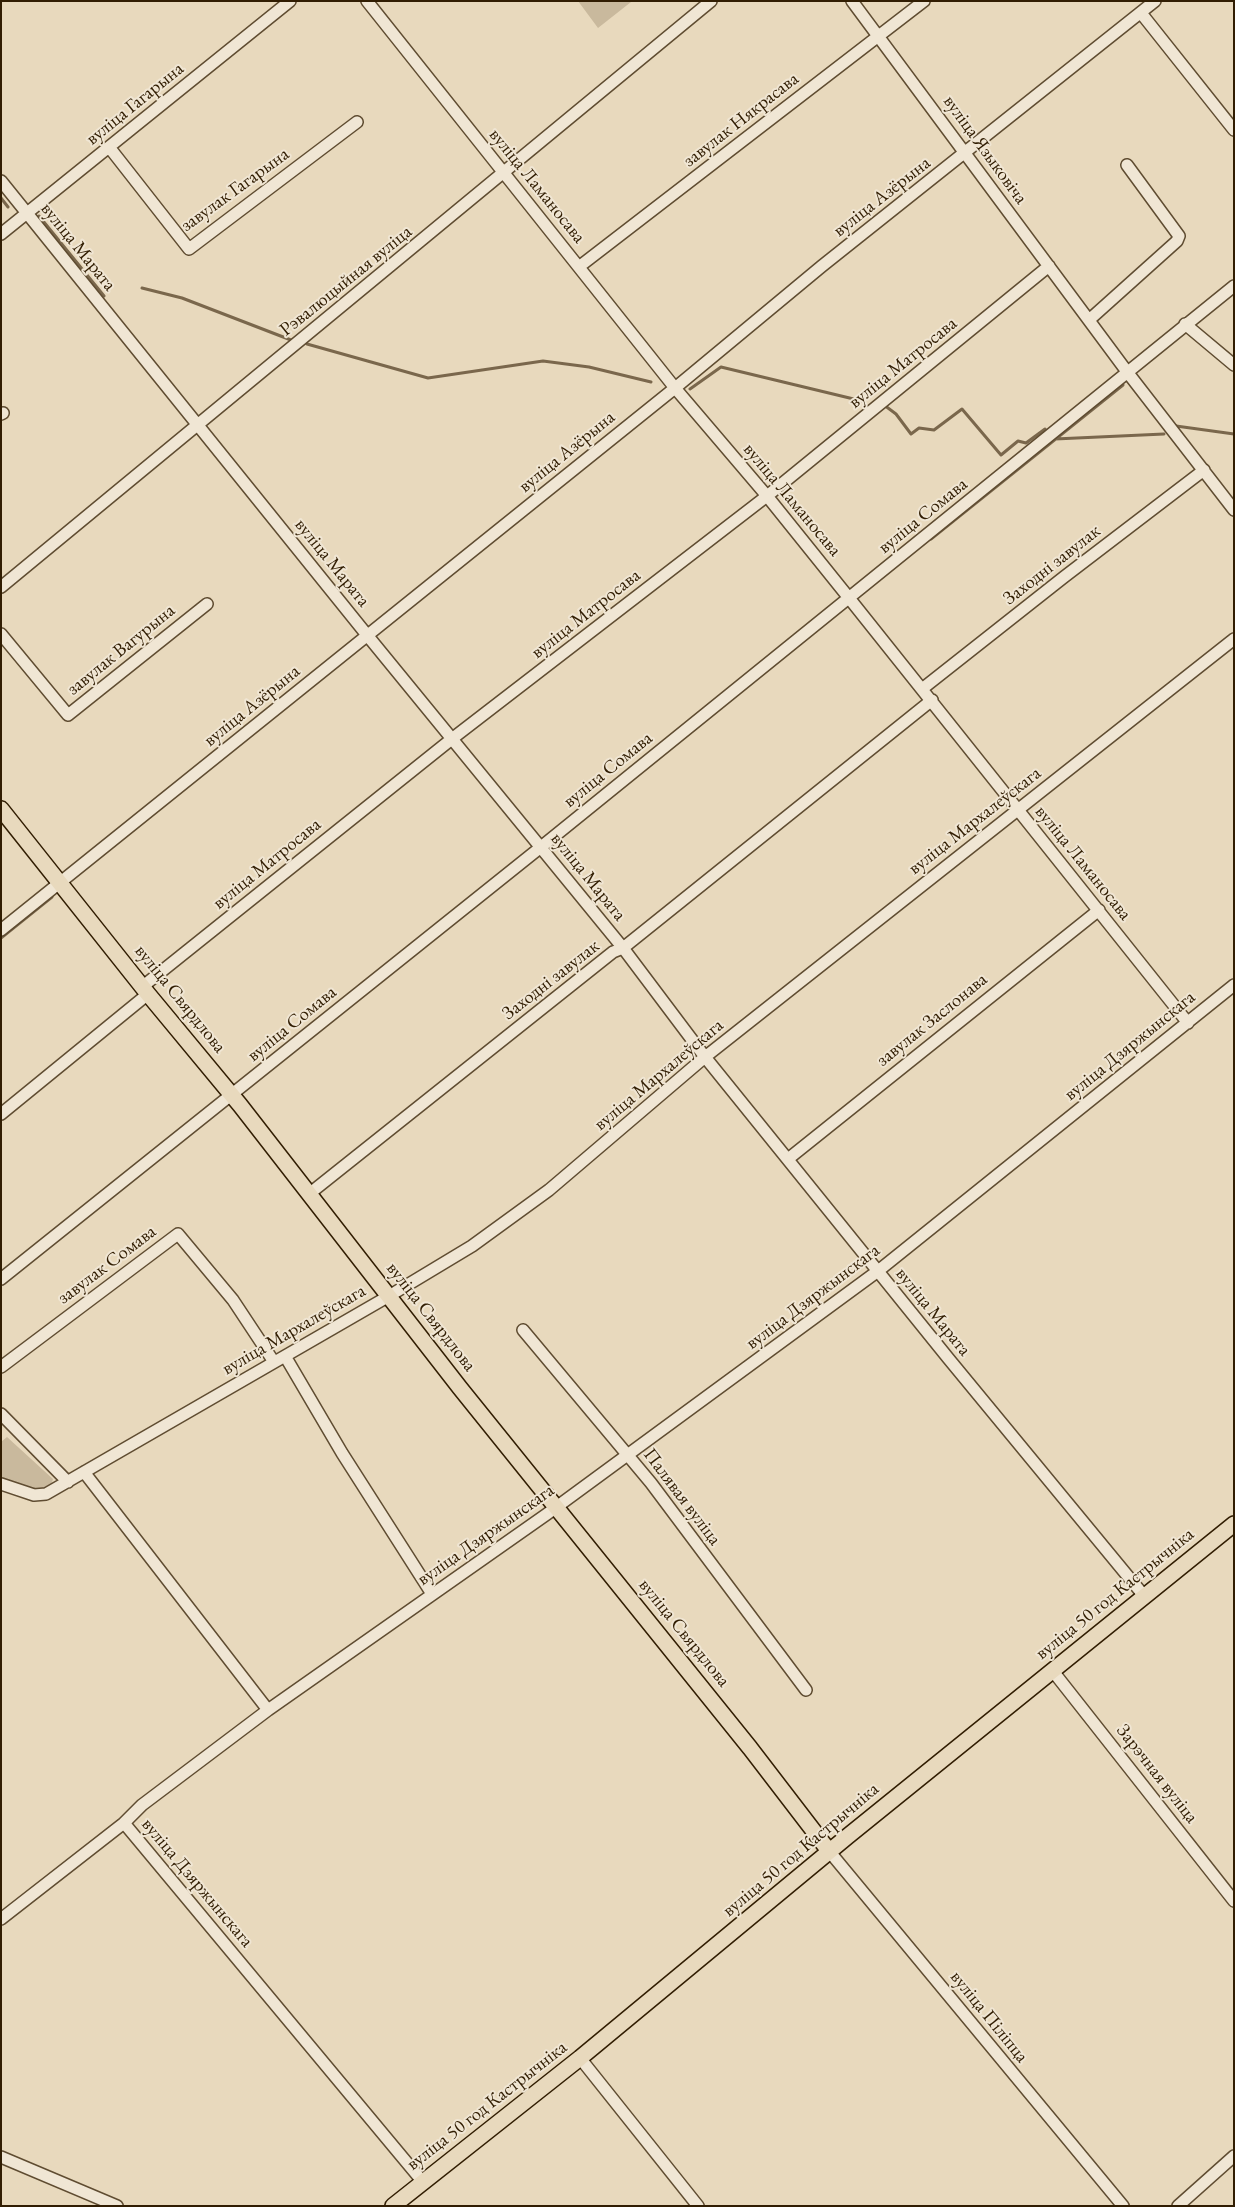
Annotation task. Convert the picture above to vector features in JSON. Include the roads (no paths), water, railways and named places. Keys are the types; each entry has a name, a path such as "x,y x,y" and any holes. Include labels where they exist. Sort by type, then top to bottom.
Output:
{"main road":[{"name":"вуліца Свярдлова","path":"1,809 231,1095 830,1851"},
{"name":"вуліца 50 год Кастрычніка","path":"393,2206 580,2058 830,1851 1234,1524"}],"street":[{"name":"вуліца Гагарына","path":"1,234 290,1"},
{"name":"вуліца Ламаносава","path":"367,1 504,174 580,266 674,388 768,496 1188,1023"},
{"name":"Рэвалюцыйная вуліца","path":"1,587 504,174 711,1"},
{"name":"вуліца Языковіча","path":"852,1 1128,373 1234,510"},
{"name":"завулак Някрасава","path":"580,266 924,1"},
{"name":"вуліца Азёрына","path":"1,930 368,636 822,266 1155,1"},
{"path":"1141,13 1234,130"},
{"name":"завулак Гагарына","path":"109,147 189,249 356,122"},
{"path":"1089,320 1177,241 1179,236 1127,165"},
{"name":"вуліца Марата","path":"1,181 199,424 368,636 623,948 705,1057 788,1160 1145,1597"},
{"name":"вуліца Матросава","path":"1,1114 145,990 453,738 768,496 1049,266"},
{"name":"вуліца Сомава","path":"1,1279 849,598 1234,286"},
{"path":"1185,324 1234,365"},
{"name":"Заходні завулак","path":"922,689 1204,470"},
{"name":"завулак Вагурына","path":"1,634 68,715 207,604"},
{"name":"вуліца Мархалеўскага","path":"1,1484 39,1496 68,1482 472,1246 548,1190 705,1057 1234,639"},
{"name":"Заходні завулак","path":"309,1194 613,952 623,948 932,700"},
{"name":"завулак Заслонава","path":"788,1160 1099,910"},
{"name":"вуліца Дзяржынскага","path":"423,2182 124,1823 142,1805 268,1710 557,1507 878,1271 1234,985"},
{"name":"завулак Сомава","path":"1,1367 178,1234 233,1300 274,1362"},
{"name":"Палявая вуліца","path":"524,1330 628,1455 806,1690"},
{"path":"285,1356 342,1453 432,1594"},
{"path":"1,1414 68,1482"},
{"path":"84,1472 268,1710"},
{"name":"Зарэчная вуліца","path":"1052,1670 1234,1901"},
{"path":"1,1919 124,1823"},
{"name":"вуліца Піліпца","path":"830,1851 1123,2206"},
{"path":"580,2058 698,2206"},
{"path":"1178,2206 1234,2156"},
{"path":"1,2157 117,2206"}],"waterway":[{"path":"1,198 8,207"},
{"path":"39,216 104,296"},
{"path":"142,288 182,298 291,340"},
{"path":"307,344 428,378 543,361 589,367 651,382"},
{"path":"690,389 721,367 862,401"},
{"path":"931,539 1123,385"},
{"path":"884,405 896,414 911,434 919,428 934,430 962,409 1001,455 1018,441 1026,443 1045,429"},
{"path":"1176,426 1234,434"},
{"path":"1055,439 1164,434"},
{"path":"1,938 52,897"}]}
